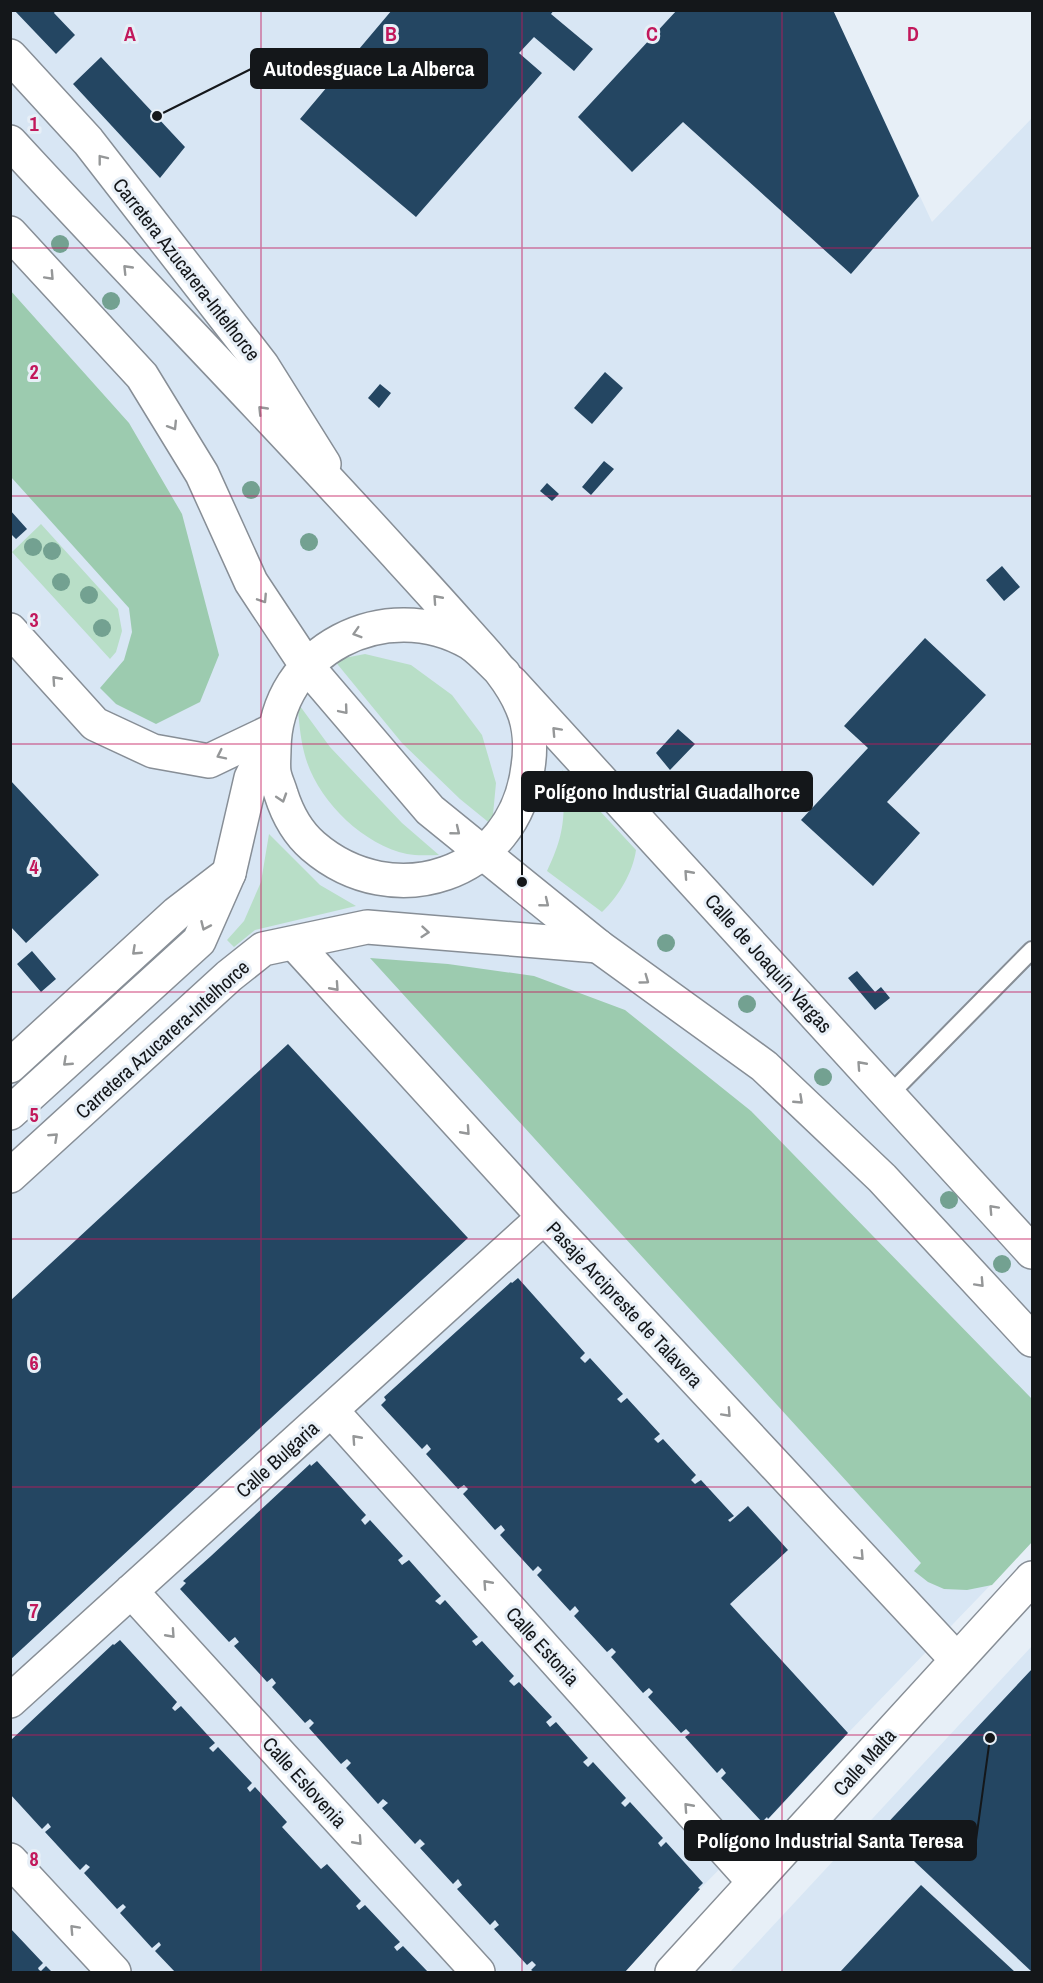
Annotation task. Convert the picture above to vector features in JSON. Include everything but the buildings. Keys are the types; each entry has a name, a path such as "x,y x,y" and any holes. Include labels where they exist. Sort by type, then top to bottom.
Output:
{"street":[{"name":"Carretera Azucarera-Intelhorce","path":"10,56 88,141 262,365 344,496"},
{"name":"Carretera Azucarera-Intelhorce","path":"10,142 344,496 504,674 523,709 531,748 526,788 510,824 483,853 455,871 424,880 383,880 344,868 310,844 286,810 274,771 274,730"},
{"path":"10,233 142,376 202,474 251,582 306,665 430,810 598,946 764,1066 882,1178 1032,1340"},
{"name":"Carretera Azucarera-Intelhorce","path":"10,1113 199,941 229,873 251,778 274,730 286,695 306,665 342,638 384,625 429,627 471,644 504,674"},
{"path":"10,630 95,724 153,751 210,761 274,730"},
{"name":"Calle de Joaquín Vargas","path":"504,674 1032,1252"},
{"path":"10,1066 177,913 229,873"},
{"name":"Carretera Azucarera-Intelhorce","path":"367,927 424,880"},
{"name":"Carretera Azucarera-Intelhorce","path":"10,1176 229,976 264,950 367,927 598,946"},
{"name":"Pasaje Arcipreste de Talavera","path":"295,944 544,1217 957,1660"},
{"name":"Calle Bulgaria","path":"10,1701 544,1217"},
{"name":"Calle Estonia","path":"331,1410 754,1882"},
{"name":"Calle Malta","path":"672,1972 1032,1578"},
{"name":"Calle Eslovenia","path":"132,1591 478,1972"},
{"path":"10,1860 114,1972"}],"lane":[{"path":"889,1095 1032,950"}],"shaded area":[{"path":"11,11 833,11 932,222 1032,118 1032,1542 700,1889 625,1972 11,1972"},
{"path":"1032,1646 1032,1972 730,1972 861,1831"}],"green space":[{"path":"10,290 129,423 182,514 219,655 200,702 156,724 116,704 100,688 124,660 132,632 129,608 11,477"},
{"path":"41,524 118,609 122,631 116,652 110,659 12,552"},
{"path":"365,654 411,665 452,695 482,735 496,783 492,825 460,799 402,743 334,660"},
{"path":"297,702 330,747 402,823 439,855 411,855 390,849 357,829 329,802 318,786 304,752"},
{"path":"562,770 636,850 632,867 624,883 602,912 547,871 558,845 563,822"},
{"path":"269,834 320,885 356,906 255,930 234,947 227,940 244,921 261,882"},
{"path":"370,958 448,964 534,976 625,1010 751,1111 1032,1399 1032,1542 992,1585 967,1590 944,1589 928,1582 914,1571 921,1563"}],"place":[{"name":"Autodesguace La Alberca","path":"157,116"},
{"name":"Polígono Industrial Guadalhorce","path":"522,882"},
{"name":"Polígono Industrial Santa Teresa","path":"990,1738"}]}
